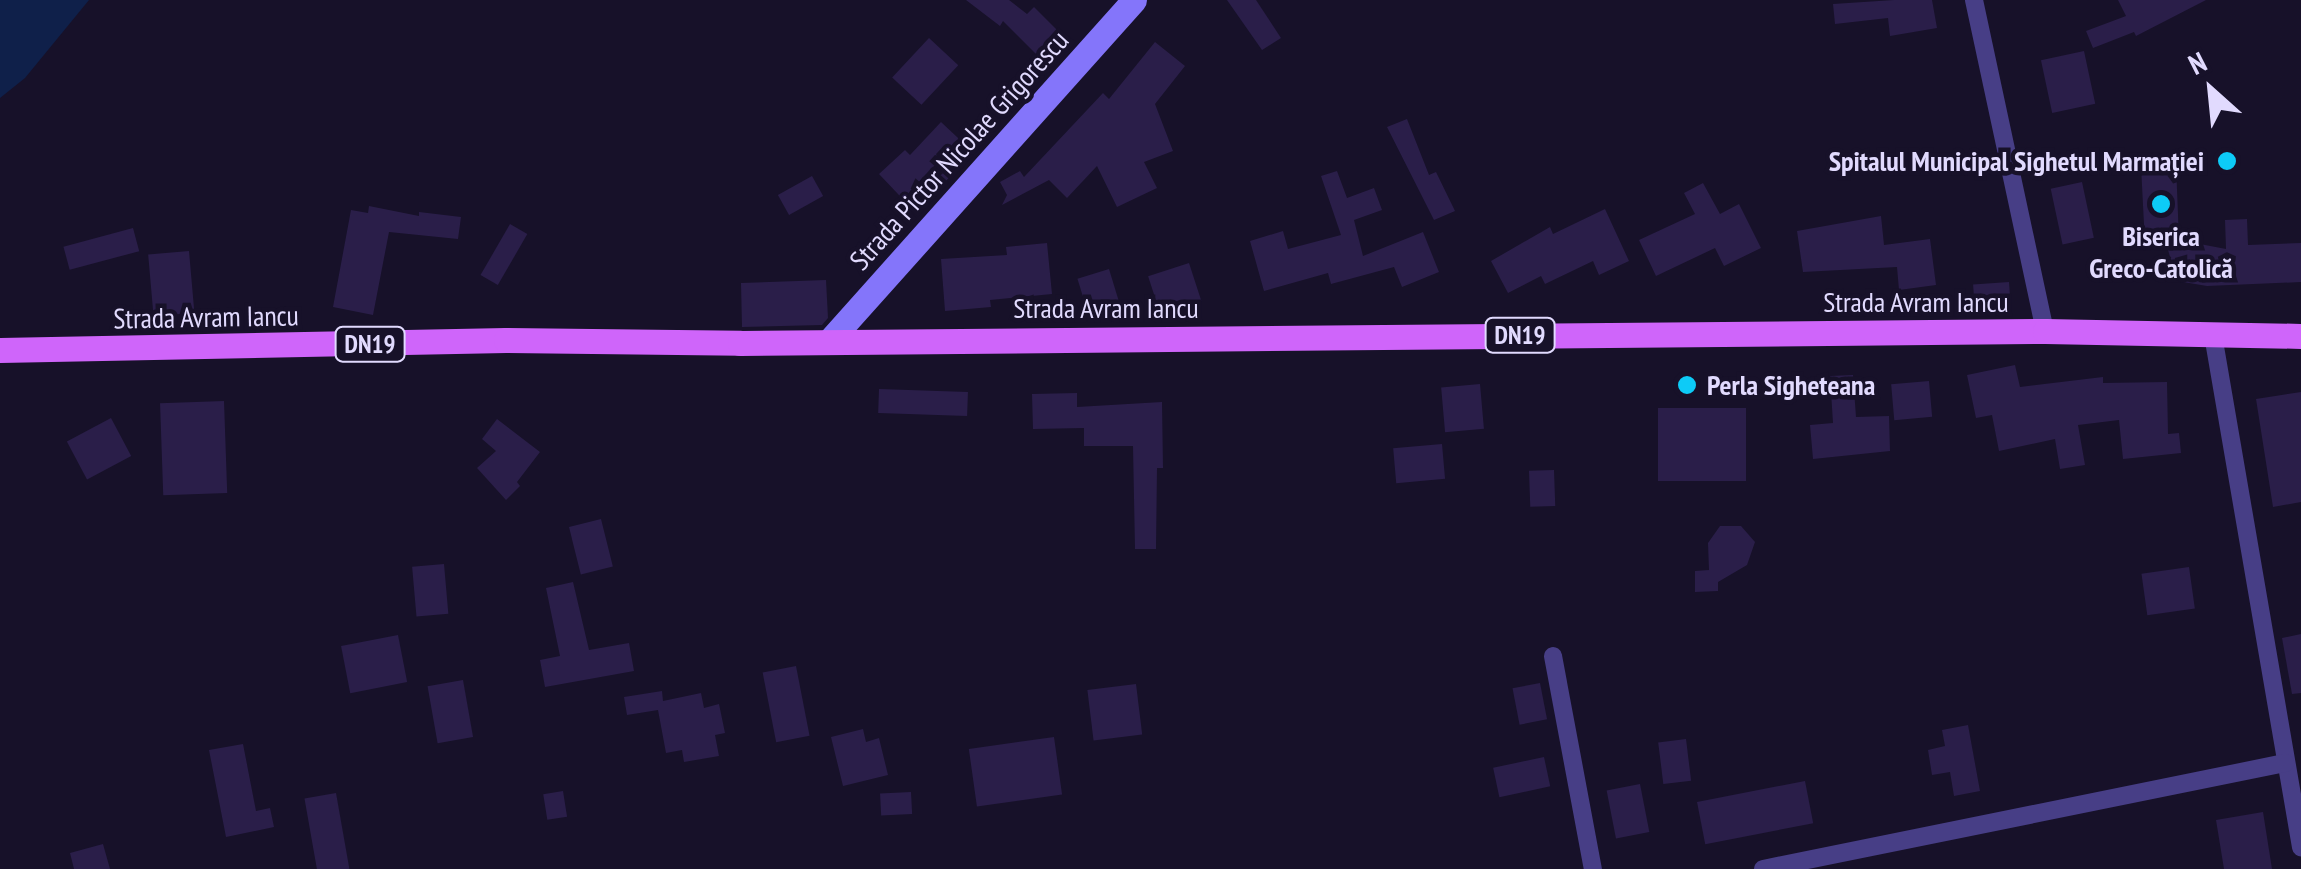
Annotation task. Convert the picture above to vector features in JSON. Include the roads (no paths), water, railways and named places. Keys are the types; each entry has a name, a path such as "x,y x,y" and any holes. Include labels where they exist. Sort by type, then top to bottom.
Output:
{"main road":[{"name":"Strada Pictor Nicolae Grigorescu","path":"830,340 1134,0"},
{"name":"Strada Avram Iancu","path":"0,350 506,340 2044,330 2301,336"}],"street":[{"path":"1974,0 2044,330"},
{"path":"2213,335 2301,846"},
{"path":"1553,656 1594,869"},
{"path":"1764,869 2285,763"}],"water":[{"path":"0,0 89,0 25,78 0,98"}],"place":[{"name":"Spitalul Municipal Sighetul Marmației","path":"2227,161"},
{"name":"Biserica Greco-Catolică","path":"2161,204"},
{"name":"Perla Sigheteana","path":"1687,385"}]}
